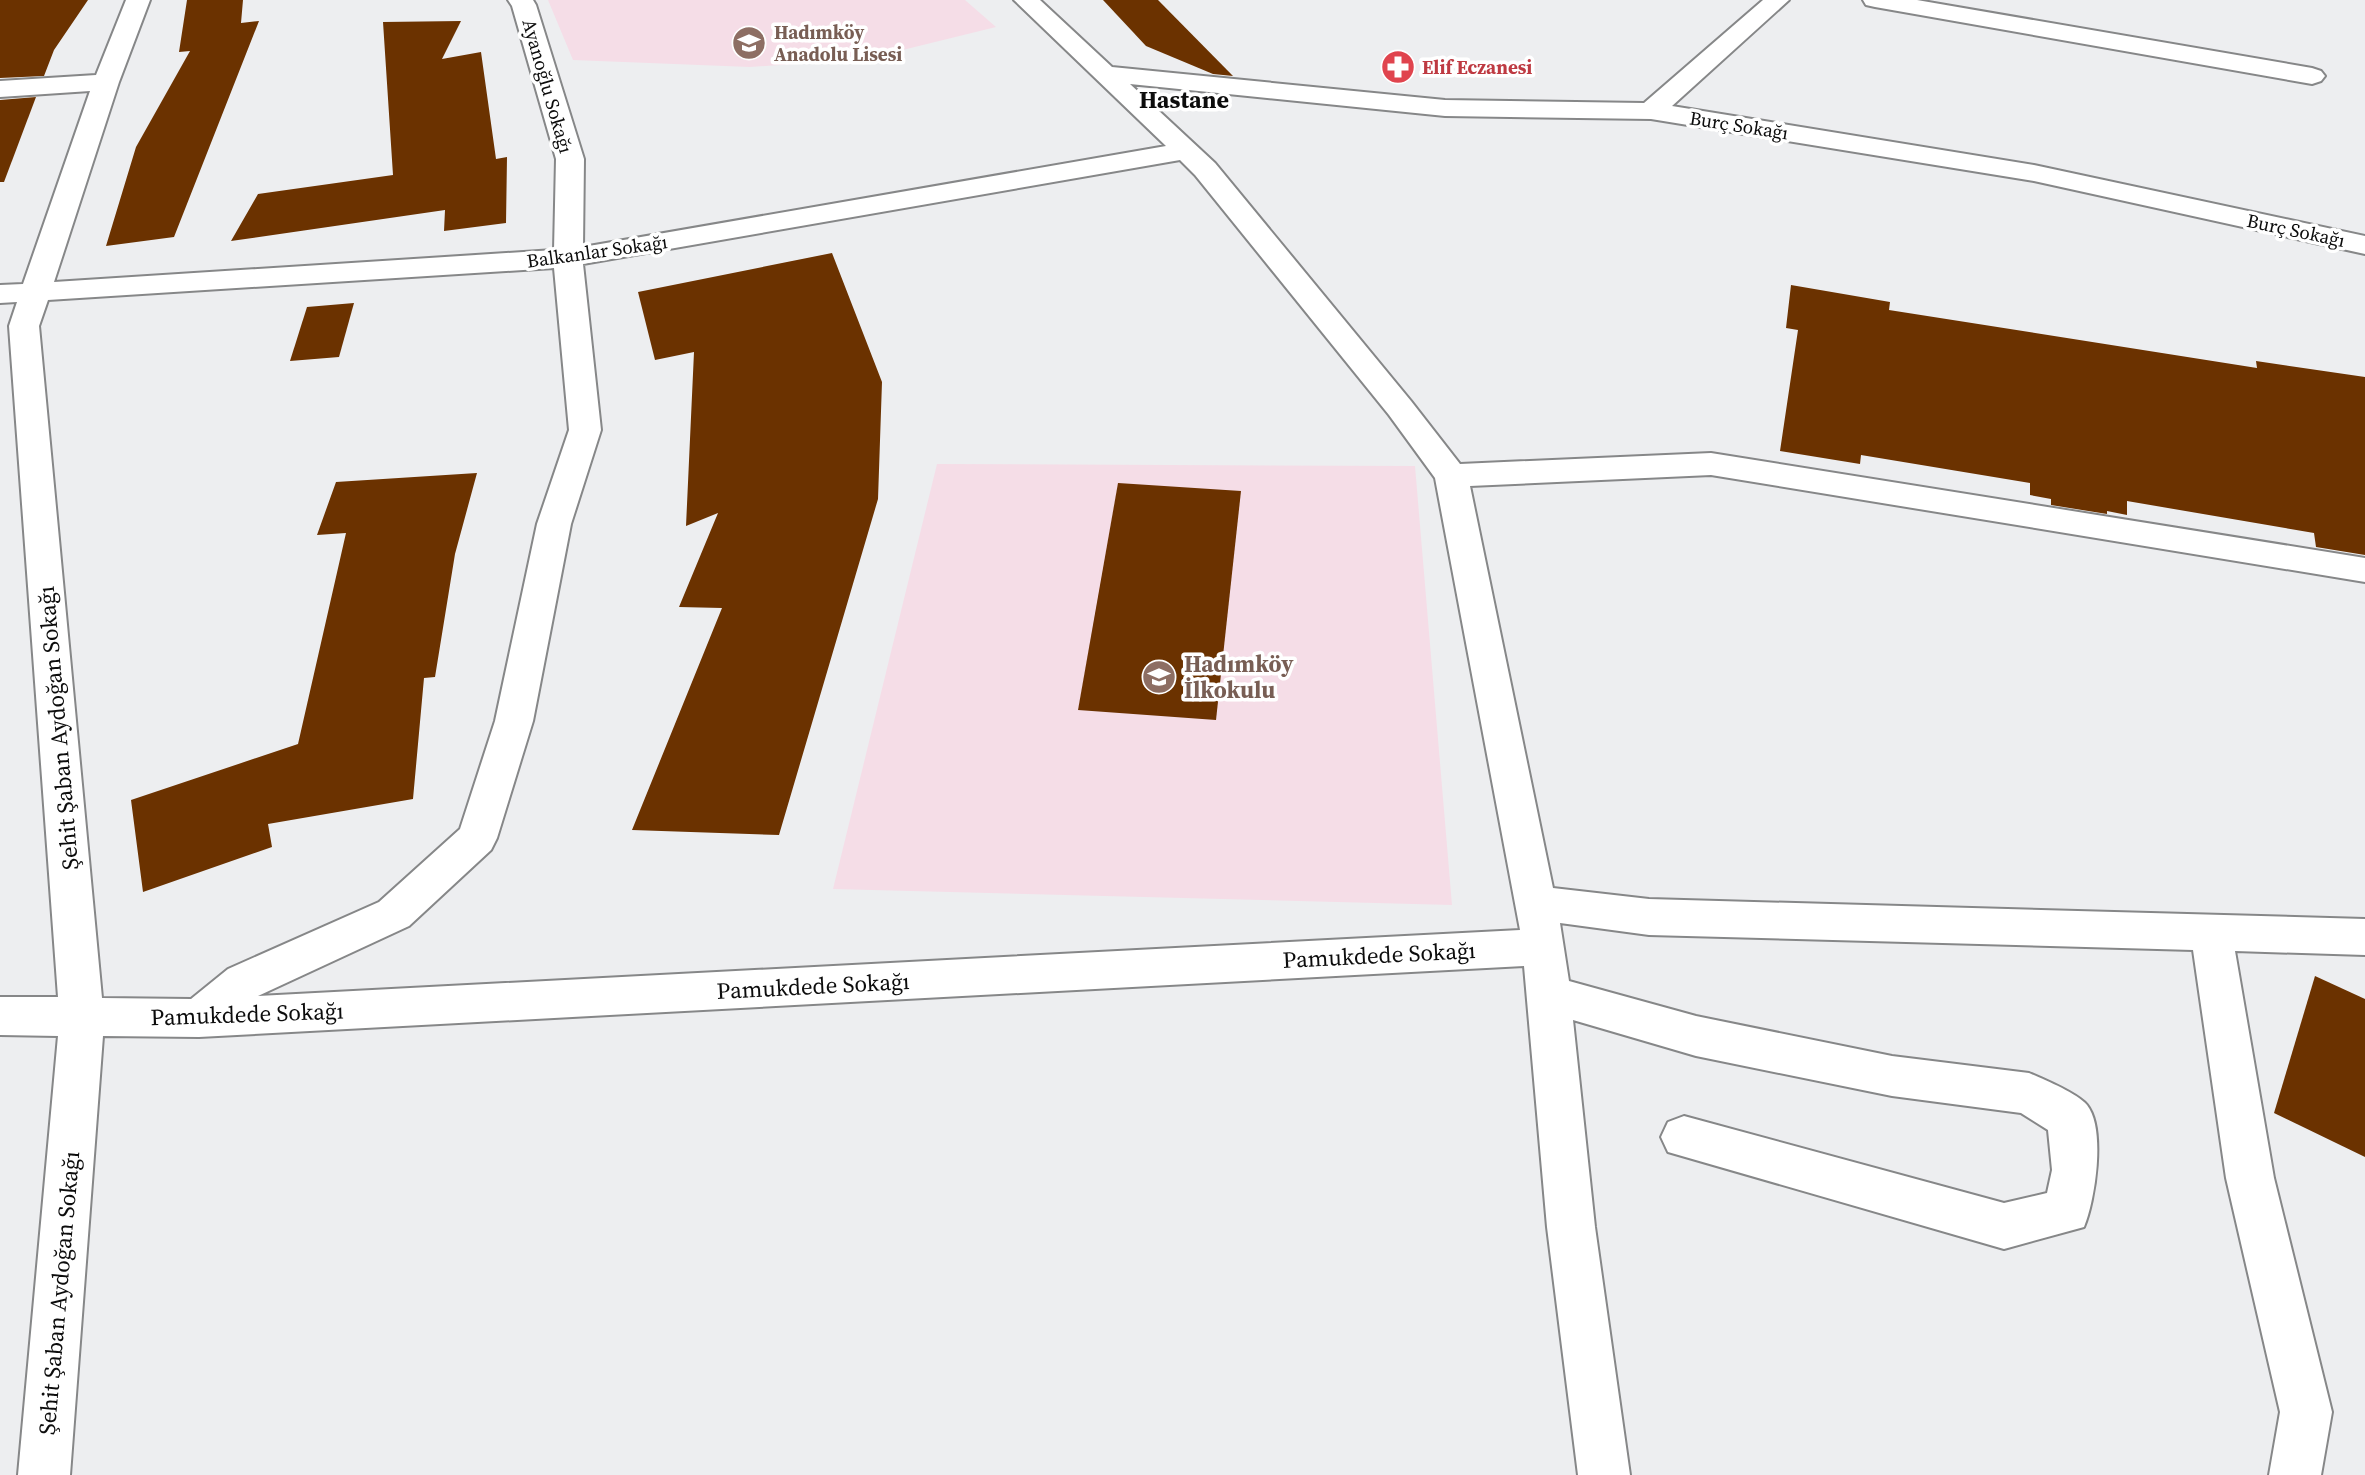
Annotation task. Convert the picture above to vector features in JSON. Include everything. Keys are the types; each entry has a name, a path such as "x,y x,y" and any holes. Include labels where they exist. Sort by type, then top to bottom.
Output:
{"street":[{"name":"Şehit Şaban Aydoğan Sokağı","path":"44,1475 82,1018 24,326 17,292 138,0"},
{"name":"Ayanoğlu Sokağı","path":"199,1018 243,982 394,914 477,838 514,722 554,524 586,430 568,258 570,159 524,5 520,0"},
{"path":"1026,0 1205,169 1391,397 1451,476 1544,947 1571,1227 1604,1475"},
{"path":"1651,111 1777,0"},
{"path":"1875,0 2312,76"},
{"name":"Burç Sokağı","path":"1105,74 1445,108 1651,111 2034,173 2365,245"},
{"path":"0,89 106,82"},
{"name":"Balkanlar Sokağı","path":"17,292 568,258 1186,152"},
{"path":"1451,476 1711,464 2365,570"},
{"path":"1535,904 1649,917 2365,937"},
{"path":"2211,932 2250,1178 2306,1412 2295,1475"},
{"name":"Pamukdede Sokağı","path":"0,1016 199,1018 1544,947"},
{"path":"1549,994 1696,1036 1892,1076 2029,1094 2070,1119 2075,1170 2067,1211 2004,1226 1684,1137"}],"shaded area":[{"name":"Hadımköy Anadolu Lisesi","path":"548,0 965,0 996,27 866,59 750,67 573,60"},
{"name":"Hadımköy İlkokulu","path":"937,464 1415,466 1452,905 833,889"}],"building":[{"path":"0,0 88,0 54,50 44,76 0,78"},
{"path":"187,0 243,0 241,23 259,21 174,237 106,246 136,147 190,51 179,52"},
{"path":"1103,0 1158,0 1233,76 1213,74 1146,46"},
{"path":"461,21 442,59 481,52 496,159 507,157 506,223 444,231 445,210 231,241 258,194 393,175 383,22"},
{"path":"36,97 4,182 0,182 0,100"},
{"path":"832,253 882,382 878,499 779,835 632,830 722,608 679,607 718,513 686,526 694,352 655,360 638,292"},
{"path":"1791,285 1890,302 1889,310 2257,368 2256,361 2365,377 2365,555 2316,547 2314,533 2127,501 2127,515 2107,511 2107,514 2051,505 2051,499 2030,495 2030,483 1861,455 1860,464 1780,451 1798,330 1786,328"},
{"path":"354,303 339,357 290,361 307,307"},
{"path":"477,473 455,554 435,677 424,678 413,799 268,824 272,847 143,892 131,800 298,744 346,533 317,535 336,482"},
{"path":"1118,483 1241,491 1216,720 1078,710"},
{"path":"2315,976 2365,999 2365,1157 2274,1113"}],"place":[{"name":"Hadımköy Anadolu Lisesi","path":"749,43"},
{"name":"Elif Eczanesi","path":"1398,67"},
{"name":"Hadımköy İlkokulu","path":"1159,677"}],"district":[{"name":"Hastane","path":"1184,100"}]}
